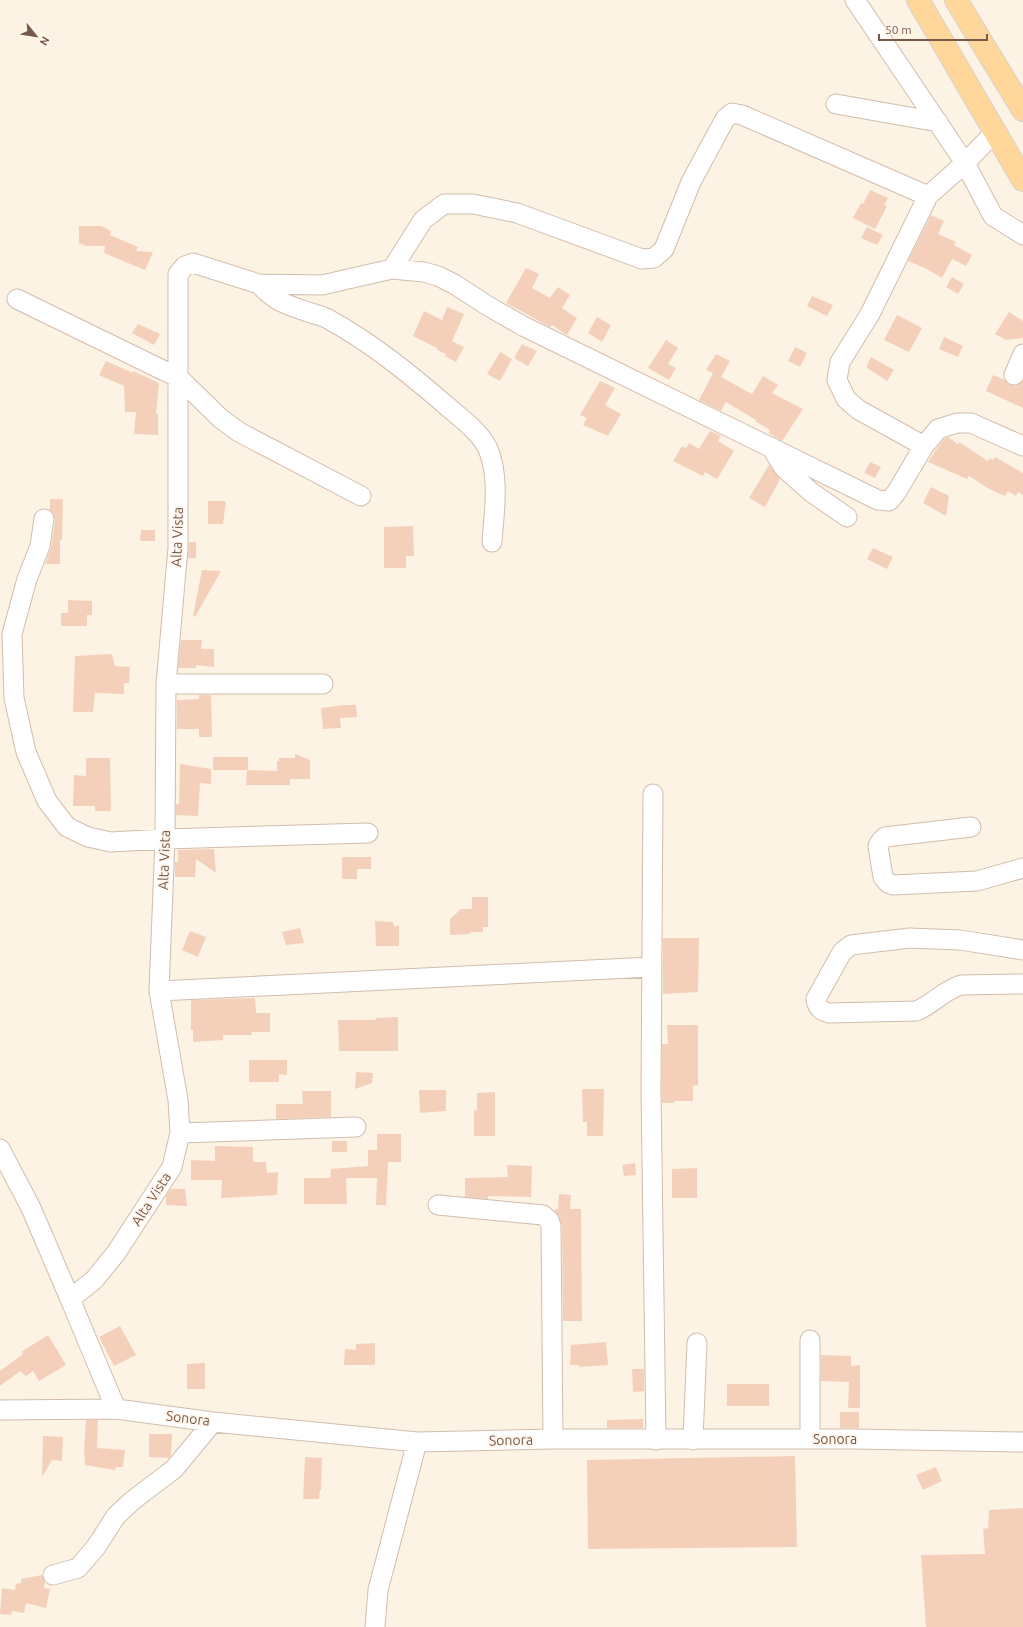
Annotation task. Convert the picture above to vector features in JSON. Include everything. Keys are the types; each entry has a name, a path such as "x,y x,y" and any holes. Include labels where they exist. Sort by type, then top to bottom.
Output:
{"main road":[{"path":"918,0 1023,180"},
{"path":"956,0 1023,110"}],"street":[{"path":"856,0 965,163 993,216 1023,235"},
{"path":"836,104 938,122"},
{"path":"392,269 423,220 444,204 473,204 517,213 642,258 654,258 664,249 691,182 725,120 732,113 742,115 928,196"},
{"path":"924,446 859,410 846,399 837,380 840,362 870,314 928,196 965,163 995,132"},
{"name":"Alta Vista","path":"70,1299 94,1280 116,1253 172,1167 180,1133 178,1100 158,991 165,839 166,684 178,548 178,274 185,266 194,263 259,284"},
{"path":"259,284 322,285 392,269 424,272 438,276 454,284 523,326 878,500 889,501 896,493 924,446 938,429 957,423 971,423 1023,446"},
{"path":"259,284 270,295 283,304 326,318 361,338 421,384 472,428 487,447 492,463 494,486 492,542"},
{"path":"17,299 179,378 220,418 239,432 361,496"},
{"path":"1014,375 1023,354"},
{"path":"771,447 784,468 812,492 847,517"},
{"path":"44,519 40,546 27,579 12,634 14,698 26,752 48,801 67,827 88,837 111,842 368,833"},
{"path":"166,684 323,684"},
{"path":"653,794 651,1090 656,1440"},
{"path":"971,826 886,837 878,846 883,878 893,885 977,881 1023,868"},
{"path":"1023,950 960,940 910,938 851,945 842,952 816,999 817,1006 822,1012 830,1013 916,1011 923,1008 953,987 961,985 1023,984"},
{"path":"158,991 651,967"},
{"path":"180,1133 356,1126"},
{"path":"0,1148 31,1208 116,1409"},
{"path":"438,1205 543,1215 549,1220 551,1226 553,1439"},
{"path":"810,1340 810,1439"},
{"path":"693,1440 697,1342"},
{"name":"Sonora","path":"0,1410 116,1409 213,1422 417,1442 553,1439 810,1439 1023,1442"},
{"path":"53,1575 78,1568 96,1547 116,1516 132,1501 174,1469 213,1422"},
{"path":"375,1627 378,1590 417,1442"}],"building":[{"path":"870,190 888,198 884,205 887,206 875,229 853,218 861,203 863,204"},
{"path":"931,215 944,221 938,234 956,242 954,245 972,255 966,266 952,259 942,278 927,269 908,261"},
{"path":"79,226 101,226 111,231 110,235 138,247 136,251 153,252 145,270 104,253 105,246 86,246 79,243"},
{"path":"867,227 883,235 877,245 861,238"},
{"path":"526,268 539,274 532,288 550,298 558,287 570,295 562,308 577,318 567,335 552,325 550,327 506,303"},
{"path":"952,277 964,284 958,294 946,287"},
{"path":"812,296 833,305 827,316 807,306"},
{"path":"447,307 464,314 452,341 464,347 456,362 445,356 446,354 437,350 437,348 413,336 424,311 442,320"},
{"path":"1009,312 1023,321 1023,338 1006,340 995,334"},
{"path":"897,315 922,328 909,352 884,340"},
{"path":"597,317 611,325 602,342 588,333"},
{"path":"138,324 160,334 154,345 132,333"},
{"path":"944,337 963,346 958,357 939,349"},
{"path":"666,340 678,348 668,364 676,368 669,380 648,368"},
{"path":"522,344 537,351 528,366 514,358"},
{"path":"795,347 807,353 800,367 788,361"},
{"path":"500,352 512,359 500,381 487,374"},
{"path":"716,354 730,361 721,377 752,394 763,376 778,385 772,393 803,409 782,441 769,433 770,430 755,421 756,420 726,402 721,411 699,400 713,373 706,370"},
{"path":"871,357 894,370 887,381 866,367"},
{"path":"106,361 159,383 156,414 158,414 158,435 134,434 136,412 125,412 124,386 99,375"},
{"path":"993,375 1005,380 1010,385 1016,386 1023,381 1023,408 986,391"},
{"path":"600,381 615,388 605,405 621,414 608,436 583,425 587,418 580,415"},
{"path":"710,431 721,436 718,441 734,451 717,479 705,472 703,476 673,461 682,446 686,448 689,443 699,449"},
{"path":"948,437 958,444 959,442 988,461 990,458 993,460 995,457 1023,473 1023,495 1018,492 1016,496 1008,491 1005,496 989,489 969,476 967,479 928,462 944,439"},
{"path":"870,462 881,467 875,478 864,473"},
{"path":"769,465 780,479 765,507 749,498"},
{"path":"931,487 949,496 946,516 923,503"},
{"path":"50,499 63,499 60,564 45,564 51,548 55,521 54,515 50,510"},
{"path":"208,501 226,501 223,524 208,524"},
{"path":"413,526 414,556 406,556 406,568 384,568 384,527"},
{"path":"141,530 155,530 155,541 140,541"},
{"path":"189,542 196,542 196,558 188,558"},
{"path":"873,548 893,557 887,569 867,559"},
{"path":"202,570 221,571 195,617 193,616"},
{"path":"68,600 92,601 92,615 87,615 87,626 61,626 61,613 68,613"},
{"path":"181,640 202,640 201,649 214,649 214,667 196,665 196,668 178,668"},
{"path":"112,654 115,666 130,667 129,683 124,683 124,694 95,693 93,712 73,712 75,656"},
{"path":"199,695 211,695 212,737 199,737 199,729 177,729 177,700 199,699"},
{"path":"356,705 357,717 340,718 341,728 323,729 321,708"},
{"path":"295,754 310,760 310,779 290,779 290,785 246,785 247,770 277,771 277,761 279,761 279,758 295,758"},
{"path":"213,757 248,757 248,770 213,770"},
{"path":"86,758 110,758 111,811 95,811 95,806 73,806 74,775 86,776"},
{"path":"180,764 211,769 211,784 200,783 198,816 176,815 176,804 179,804"},
{"path":"214,849 216,873 196,859 195,877 175,877 175,862 178,862 178,850"},
{"path":"342,857 371,857 371,869 357,869 357,879 342,879"},
{"path":"472,897 488,897 488,927 483,927 483,932 450,935 450,919 461,909 472,909"},
{"path":"375,921 393,922 394,927 399,925 399,946 376,946"},
{"path":"300,928 304,943 286,945 282,932"},
{"path":"190,931 206,937 198,957 182,950"},
{"path":"663,938 699,938 698,992 663,994"},
{"path":"255,998 256,1013 270,1013 270,1032 251,1032 252,1035 223,1035 223,1040 193,1042 193,1030 191,1030 191,1000"},
{"path":"398,1017 398,1051 339,1051 338,1020 376,1020 376,1018"},
{"path":"667,1025 698,1025 698,1085 693,1086 693,1101 674,1101 674,1103 662,1103 662,1044 668,1044"},
{"path":"249,1060 287,1060 287,1075 279,1074 279,1082 249,1082"},
{"path":"356,1072 373,1073 372,1083 355,1089"},
{"path":"582,1089 604,1089 603,1136 587,1136 587,1122 583,1122"},
{"path":"419,1090 446,1090 446,1111 420,1113"},
{"path":"302,1091 331,1091 331,1117 276,1119 276,1104 303,1104"},
{"path":"495,1092 495,1136 474,1136 474,1110 477,1110 477,1093"},
{"path":"377,1134 401,1134 401,1162 388,1162 386,1205 376,1205 377,1178 346,1178 347,1204 304,1204 304,1178 330,1178 331,1169 368,1166 368,1150 377,1150"},
{"path":"332,1141 347,1141 347,1152 332,1152"},
{"path":"215,1146 253,1147 253,1162 266,1162 267,1173 278,1172 277,1195 221,1198 222,1180 191,1180 191,1160 215,1161"},
{"path":"635,1163 636,1175 624,1176 622,1165"},
{"path":"507,1165 532,1166 531,1197 488,1196 488,1199 465,1197 465,1178 508,1177"},
{"path":"697,1168 697,1198 672,1198 672,1169"},
{"path":"171,1189 185,1189 187,1206 166,1205 166,1196"},
{"path":"559,1194 571,1195 570,1209 581,1209 582,1321 563,1321 562,1226 559,1217 554,1210 558,1209"},
{"path":"120,1326 136,1355 114,1366 99,1337"},
{"path":"48,1335 66,1365 39,1381 33,1371 26,1376 20,1371 0,1386 0,1371 23,1354 21,1352"},
{"path":"606,1342 608,1365 579,1367 579,1365 570,1365 571,1345"},
{"path":"375,1343 375,1365 344,1365 345,1349 356,1350 356,1344"},
{"path":"821,1355 851,1356 851,1366 860,1365 860,1408 848,1408 849,1382 821,1381"},
{"path":"205,1363 205,1389 187,1389 187,1364"},
{"path":"632,1369 644,1369 644,1391 633,1392"},
{"path":"727,1384 769,1384 769,1406 727,1406"},
{"path":"840,1412 859,1412 859,1428 840,1428"},
{"path":"643,1419 643,1428 607,1428 607,1420"},
{"path":"86,1420 98,1420 97,1448 125,1450 123,1467 116,1467 115,1470 85,1465 84,1450"},
{"path":"149,1434 172,1434 171,1455 169,1458 149,1457"},
{"path":"43,1436 63,1437 62,1461 52,1460 42,1477"},
{"path":"795,1456 797,1547 588,1549 587,1460"},
{"path":"305,1457 322,1458 321,1490 319,1499 303,1499"},
{"path":"936,1467 942,1481 923,1490 916,1475"},
{"path":"1023,1508 1023,1627 926,1627 921,1555 985,1554 983,1529 988,1528 989,1510"},
{"path":"42,1575 45,1582 44,1588 50,1589 46,1608 26,1603 24,1613 12,1611 11,1615 0,1614 2,1588 15,1590 16,1584 21,1583 21,1579"}]}
